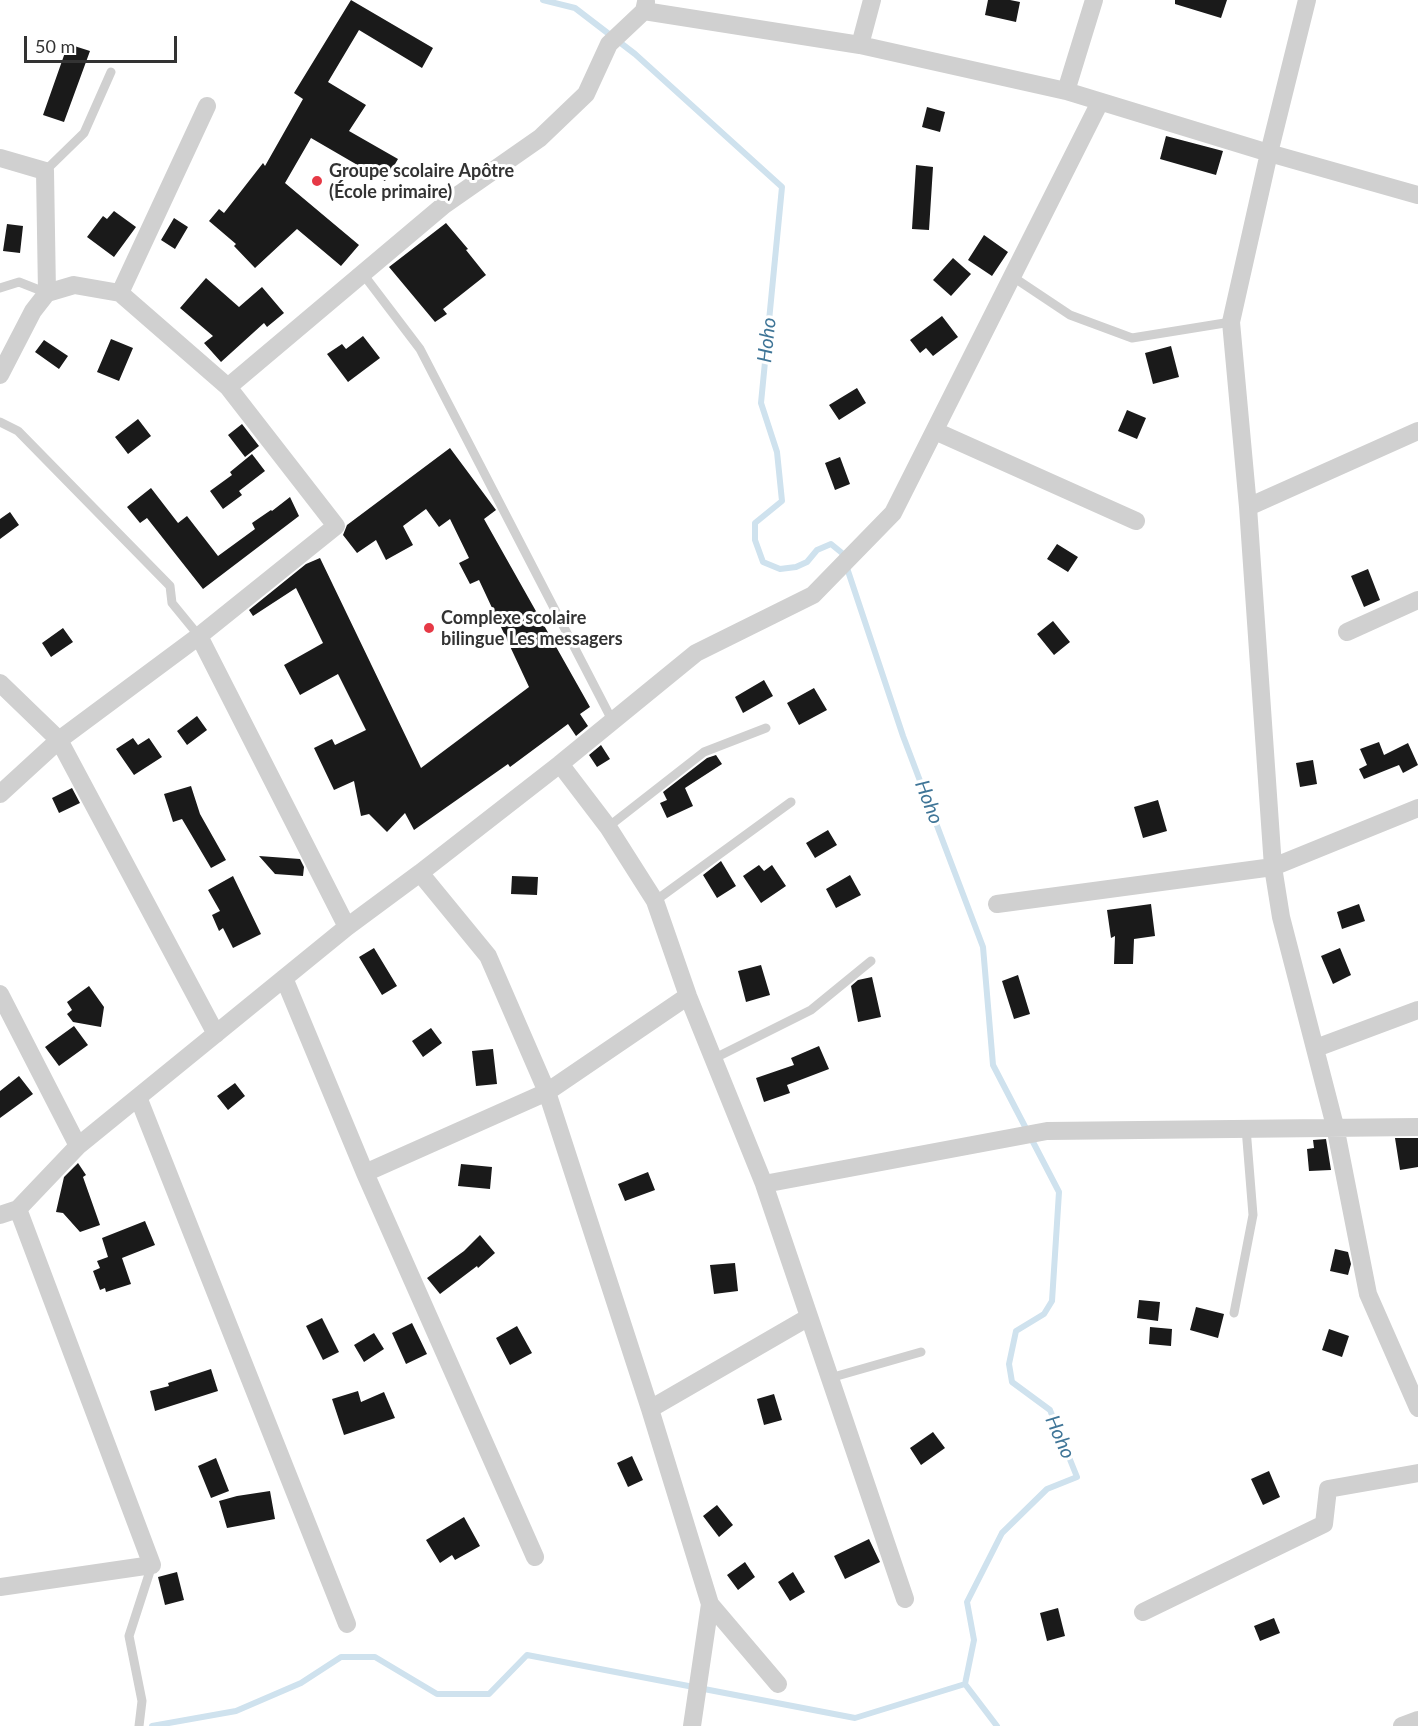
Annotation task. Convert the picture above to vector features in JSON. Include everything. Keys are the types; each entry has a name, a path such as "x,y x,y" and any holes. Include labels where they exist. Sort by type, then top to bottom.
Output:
{"street":[{"path":"860,45 872,0"},
{"path":"1066,91 1094,0"},
{"path":"1307,0 1269,153 1231,322 1248,507 1273,867 1281,917 1335,1126 1368,1294 1418,1408"},
{"path":"228,387 444,205 540,138 586,94 614,39 645,6 860,45 1066,91 1269,153 1418,195"},
{"path":"0,1215 18,1209 78,1146 347,927 560,764 696,653 813,595 893,513 1100,102"},
{"path":"120,293 207,106"},
{"path":"0,158 45,171 47,293"},
{"path":"0,375 33,311 47,293 74,285 120,293 228,387 336,526 199,636 59,740 0,794"},
{"path":"935,431 1136,521"},
{"path":"1248,507 1418,431"},
{"path":"1347,632 1418,600"},
{"path":"199,636 347,927"},
{"path":"0,683 59,740 216,1034"},
{"path":"560,764 608,827 655,901 688,996 764,1184 905,1599"},
{"path":"998,904 1273,867 1418,808"},
{"path":"420,873 488,956 547,1092 650,1409 710,1604 778,1684"},
{"path":"284,978 365,1173 535,1557"},
{"path":"0,994 78,1146"},
{"path":"365,1173 547,1092 688,996"},
{"path":"1316,1048 1418,1010"},
{"path":"138,1097 347,1624"},
{"path":"764,1184 1047,1131 1335,1126 1418,1127"},
{"path":"0,1587 152,1565 18,1209"},
{"path":"650,1409 809,1317"},
{"path":"1143,1612 1324,1524 1328,1490 1418,1473"},
{"path":"692,1726 710,1604"},
{"path":"1402,1726 1418,1720"}],"lane":[{"path":"45,171 84,133 111,72"},
{"path":"363,273 420,349 612,722"},
{"path":"1013,277 1070,315 1132,338 1231,322"},
{"path":"0,288 19,282 47,293"},
{"path":"0,422 18,431 170,586 172,603 199,636"},
{"path":"608,827 704,752 766,728"},
{"path":"655,901 791,802"},
{"path":"713,1059 812,1010 872,961"},
{"path":"1234,1313 1253,1215 1246,1128"},
{"path":"830,1378 921,1352"},
{"path":"139,1726 142,1701 129,1636 152,1565"}],"building":[{"path":"351,0 433,48 422,68 359,30 328,82 366,105 349,131 398,159 385,181 311,138 285,183 359,245 341,266 297,229 255,268 234,246 236,244 209,221 219,209 224,213 263,163 265,166 303,99 294,93"},
{"path":"988,0 1020,2 1016,22 985,15"},
{"path":"1175,0 1227,0 1221,18 1175,4"},
{"path":"68,44 90,51 64,122 43,115"},
{"path":"927,107 945,112 940,132 922,127"},
{"path":"1166,136 1223,151 1216,175 1160,159"},
{"path":"916,165 933,167 929,230 912,229"},
{"path":"114,211 136,227 114,257 87,237 103,216 107,219"},
{"path":"174,218 188,227 175,249 161,240"},
{"path":"446,223 486,275 443,309 447,314 435,322 389,267"},
{"path":"7,224 23,226 20,253 3,251"},
{"path":"984,235 1008,252 992,276 968,260"},
{"path":"953,258 971,274 951,296 933,280"},
{"path":"206,278 239,307 262,287 284,313 267,327 264,323 221,362 204,343 213,336 180,308"},
{"path":"942,316 958,337 933,356 926,348 920,353 910,340"},
{"path":"363,336 380,358 348,382 327,354 342,344 346,349"},
{"path":"111,339 133,348 119,381 97,372"},
{"path":"44,340 68,356 59,369 35,352"},
{"path":"1171,346 1179,377 1153,384 1145,353"},
{"path":"857,388 866,403 839,420 829,405"},
{"path":"1127,410 1146,418 1137,439 1118,431"},
{"path":"138,419 151,436 128,454 115,437"},
{"path":"242,424 259,446 245,457 228,435"},
{"path":"450,448 496,510 484,519 590,707 580,714 588,726 576,736 568,724 510,767 508,764 414,830 405,813 387,832 369,814 361,816 354,781 334,790 314,748 332,739 335,745 366,730 338,674 300,695 284,665 323,643 296,588 253,616 249,610 306,564 320,558 421,768 529,687 479,580 470,584 459,563 469,558 450,519 439,527 426,509 403,526 413,545 386,560 376,540 357,553 343,535 347,525"},
{"path":"252,454 265,471 239,491 242,495 223,509 210,491 232,475 230,472"},
{"path":"840,457 850,484 835,490 825,463"},
{"path":"151,488 178,523 187,516 218,556 255,529 252,523 290,497 299,516 203,589 147,518 140,523 127,507"},
{"path":"10,512 19,525 0,539 0,519"},
{"path":"1057,544 1078,557 1068,572 1047,559"},
{"path":"1368,569 1380,600 1364,607 1351,576"},
{"path":"1053,621 1070,642 1054,655 1037,634"},
{"path":"63,628 73,642 51,657 42,643"},
{"path":"764,680 773,696 743,713 735,697"},
{"path":"814,688 827,710 799,725 787,703"},
{"path":"197,716 207,730 187,745 177,731"},
{"path":"133,738 138,745 149,738 162,757 134,775 116,749"},
{"path":"1379,742 1384,755 1408,743 1418,765 1403,773 1399,765 1364,779 1359,769 1367,765 1360,749"},
{"path":"601,745 610,759 597,767 589,755"},
{"path":"716,755 722,764 685,788 693,806 667,818 660,803 667,800 663,792 707,758"},
{"path":"1313,760 1317,784 1300,787 1296,763"},
{"path":"191,786 200,814 226,860 211,868 182,819 173,822 164,794"},
{"path":"72,788 80,803 59,813 52,798"},
{"path":"1158,800 1167,831 1143,838 1134,807"},
{"path":"828,830 837,845 815,858 806,843"},
{"path":"259,856 300,859 304,867 303,876 275,874"},
{"path":"721,861 736,886 717,898 703,875"},
{"path":"759,865 764,871 772,865 786,886 761,903 743,876"},
{"path":"850,875 861,895 836,908 826,889"},
{"path":"233,876 261,934 233,948 223,928 219,931 212,915 220,911 208,890"},
{"path":"512,876 538,877 537,895 511,894"},
{"path":"1151,904 1155,936 1134,939 1133,964 1114,964 1115,936 1111,938 1107,910"},
{"path":"1359,904 1365,921 1342,929 1337,912"},
{"path":"374,948 397,986 382,995 359,957"},
{"path":"1340,948 1351,975 1333,984 1321,956"},
{"path":"761,965 770,995 746,1002 738,971"},
{"path":"1018,975 1030,1014 1014,1019 1002,981"},
{"path":"872,977 881,1017 858,1022 851,986 858,980"},
{"path":"89,986 104,1007 101,1027 73,1022 67,1014 72,1010 67,1002"},
{"path":"74,1026 88,1045 59,1066 45,1047"},
{"path":"431,1028 442,1043 423,1057 412,1041"},
{"path":"819,1046 829,1069 787,1085 790,1093 764,1102 756,1078 794,1065 791,1058"},
{"path":"493,1049 497,1084 476,1086 472,1051"},
{"path":"19,1076 33,1094 0,1118 0,1091"},
{"path":"235,1083 245,1096 228,1110 217,1096"},
{"path":"1395,1138 1418,1138 1418,1167 1400,1170"},
{"path":"1326,1139 1331,1170 1309,1171 1307,1149 1314,1148 1313,1140"},
{"path":"78,1163 86,1175 83,1177 100,1225 80,1232 63,1213 56,1212 64,1177"},
{"path":"461,1164 492,1167 490,1189 458,1186"},
{"path":"648,1172 655,1190 625,1201 618,1184"},
{"path":"145,1221 155,1245 122,1258 131,1284 106,1292 105,1288 100,1290 93,1271 100,1268 97,1261 108,1257 102,1238"},
{"path":"480,1235 495,1253 478,1268 477,1266 440,1294 427,1278 464,1251"},
{"path":"1335,1249 1348,1252 1351,1264 1348,1275 1330,1271"},
{"path":"735,1263 738,1291 714,1294 710,1265"},
{"path":"1139,1300 1160,1302 1158,1321 1137,1318"},
{"path":"1196,1307 1224,1314 1218,1338 1190,1330"},
{"path":"322,1318 339,1352 323,1360 306,1326"},
{"path":"412,1323 427,1354 406,1364 392,1333"},
{"path":"517,1326 532,1353 510,1365 496,1338"},
{"path":"1150,1327 1172,1329 1171,1346 1149,1344"},
{"path":"1329,1329 1349,1336 1342,1357 1322,1350"},
{"path":"374,1333 384,1349 364,1362 354,1345"},
{"path":"211,1369 218,1391 155,1411 150,1391"},
{"path":"358,1391 361,1402 384,1392 395,1418 344,1435 332,1399"},
{"path":"774,1394 782,1420 764,1425 757,1399"},
{"path":"933,1432 945,1448 921,1465 910,1448"},
{"path":"632,1456 643,1480 628,1487 617,1463"},
{"path":"216,1458 229,1491 211,1498 198,1466"},
{"path":"1269,1471 1280,1497 1263,1505 1251,1479"},
{"path":"270,1491 275,1519 227,1528 219,1501"},
{"path":"717,1505 733,1525 719,1537 703,1516"},
{"path":"464,1517 480,1546 455,1560 452,1555 440,1563 426,1540"},
{"path":"869,1539 880,1562 845,1579 834,1556"},
{"path":"745,1562 755,1577 738,1590 727,1575"},
{"path":"177,1572 184,1600 165,1605 158,1577"},
{"path":"793,1572 805,1592 790,1601 778,1582"},
{"path":"1058,1608 1065,1636 1047,1641 1040,1613"},
{"path":"1274,1618 1280,1633 1260,1641 1254,1626"}],"waterway":[{"name":"Hoho","path":"543,0 575,8 635,54 782,187 761,403 777,452 782,501 755,523 755,540 763,562 780,569 796,567 807,562 817,550 831,544 842,553 903,736 983,947 993,1065 1059,1192 1052,1301 1044,1314 1016,1331 1009,1364 1012,1382 1050,1410 1077,1477 1047,1489 1002,1533 967,1602 974,1640 965,1684 997,1726"},
{"path":"152,1726 236,1711 301,1683 341,1657 375,1657 437,1694 489,1694 527,1655 855,1718 965,1684"}],"place":[{"name":"Groupe scolaire Apôtre (École primaire)","path":"317,181"},
{"name":"Complexe scolaire bilingue Les messagers","path":"429,628"}]}
